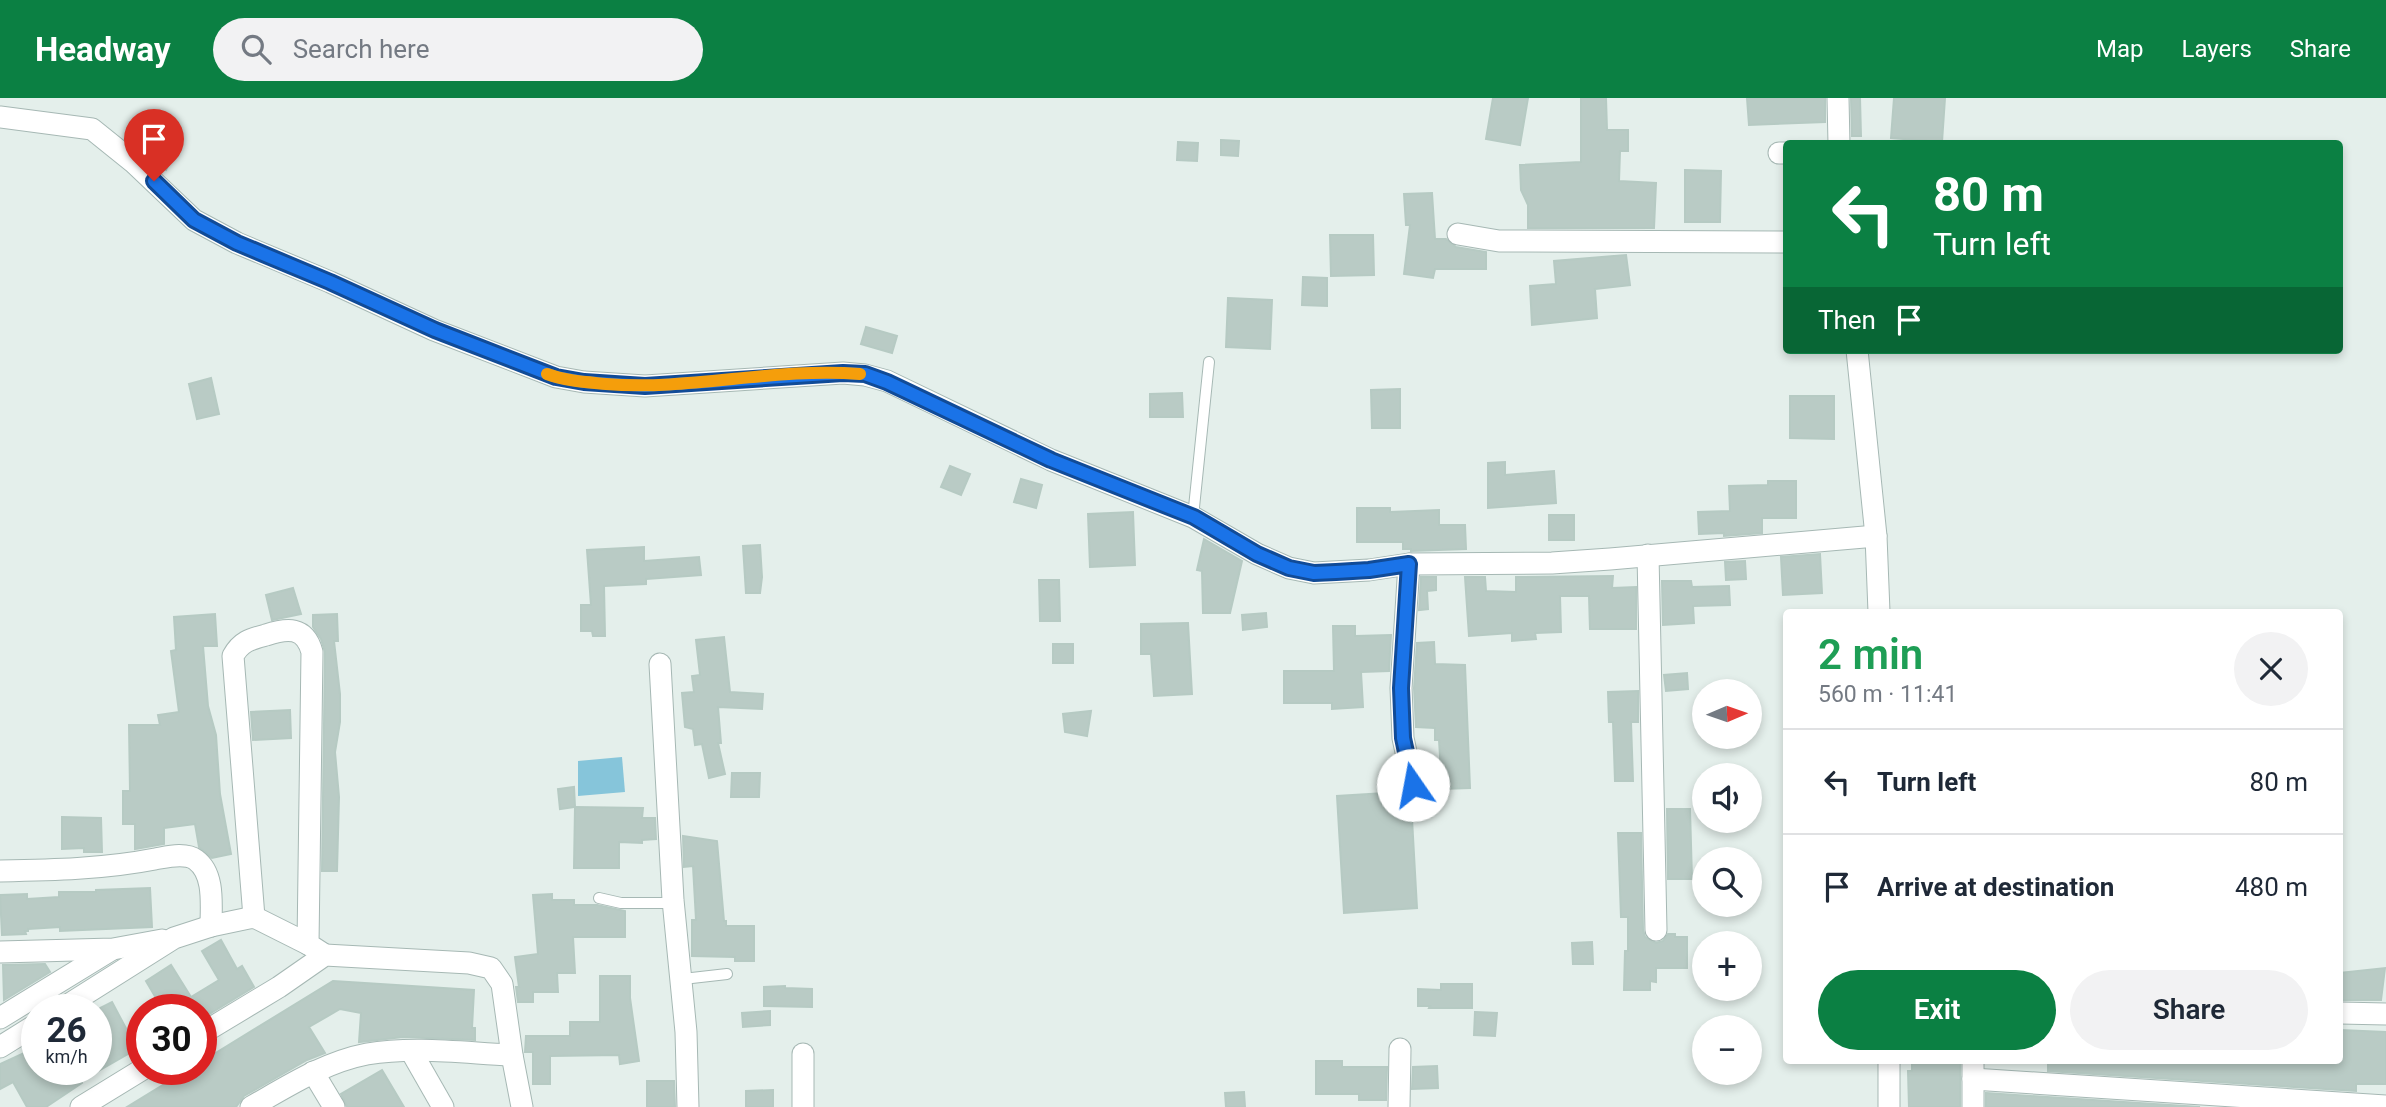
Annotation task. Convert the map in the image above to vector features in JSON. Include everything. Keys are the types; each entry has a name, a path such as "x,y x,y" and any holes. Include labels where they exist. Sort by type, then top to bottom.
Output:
{"street":[{"path":"1838,98 1839,140"},
{"path":"0,117 92,129 134,162 194,220 435,330 556,377 584,382 645,386 814,374 865,374 1051,460 1194,517 1257,554 1289,568 1314,573 1369,570 1409,564 1552,563 1875,536"},
{"path":"1458,234 1499,241 1783,242"},
{"path":"1857,354 1875,536 1879,609"},
{"path":"1648,555 1656,929"},
{"path":"1409,564 1401,688 1403,738 1418,808"},
{"path":"217,1024 279,987 316,949 312,652 308,640 302,634 290,630 244,641 233,656 254,917"},
{"path":"660,664 688,1107"},
{"path":"0,872 93,868 188,856 202,866 209,882 211,926"},
{"path":"0,952 113,949 174,938 211,926 254,917 316,949 469,963 491,968 502,984 522,1107"},
{"path":"85,994 174,938"},
{"path":"0,1018 113,949"},
{"path":"2343,1013 2386,1014"},
{"path":"0,1047 21,1034"},
{"path":"1399,1107 1400,1049"},
{"path":"251,1107 313,1072 366,1054 411,1051 512,1055"},
{"path":"411,1051 443,1107"},
{"path":"803,1054 803,1107"},
{"path":"1889,1064 1889,1107"},
{"path":"1973,1107 1973,1070 2386,1106"},
{"path":"313,1072 334,1107"},
{"path":"80,1107 126,1079"}],"lane":[{"path":"1194,517 1209,362"},
{"path":"599,898 621,903 674,902"},
{"path":"682,979 727,974"}],"water":[{"path":"622,757 625,792 578,796 578,761"}],"building":[{"path":"1493,98 1528,98 1520,145 1486,139"},
{"path":"1581,98 1606,98 1607,130 1628,130 1628,151 1620,151 1619,181 1656,183 1654,228 1528,228 1528,205 1521,190 1520,165 1581,162"},
{"path":"1747,98 1825,98 1825,122 1749,125"},
{"path":"1851,98 1860,98 1861,136 1852,136"},
{"path":"1894,98 1945,98 1942,140 1891,138"},
{"path":"1221,140 1239,141 1238,156 1221,155"},
{"path":"1178,142 1198,143 1197,161 1177,160"},
{"path":"158,146 174,154 166,170 153,163"},
{"path":"1685,170 1721,171 1720,222 1685,222"},
{"path":"1432,193 1435,239 1446,239 1456,247 1486,252 1486,269 1435,269 1433,278 1404,274 1410,225 1406,225 1404,194"},
{"path":"1330,235 1373,235 1374,275 1331,276"},
{"path":"1626,255 1630,285 1595,289 1597,318 1532,325 1530,286 1556,284 1554,261"},
{"path":"1303,277 1327,278 1327,306 1302,305"},
{"path":"1228,298 1272,300 1270,349 1226,347"},
{"path":"866,327 897,336 892,353 861,344"},
{"path":"211,378 219,414 197,419 189,384"},
{"path":"1400,389 1400,428 1372,428 1371,390"},
{"path":"1182,393 1183,417 1150,417 1150,394"},
{"path":"1790,396 1834,396 1834,439 1790,438"},
{"path":"1505,462 1505,475 1554,471 1556,503 1488,508 1488,463"},
{"path":"950,466 970,474 961,495 941,487"},
{"path":"1021,479 1042,485 1036,508 1014,502"},
{"path":"1768,481 1796,481 1796,518 1762,518 1762,533 1724,536 1724,533 1699,534 1698,512 1730,511 1729,486 1768,485"},
{"path":"1357,508 1390,508 1390,512 1439,510 1439,525 1465,525 1466,549 1411,551 1403,549 1403,542 1357,542"},
{"path":"1133,512 1135,565 1090,567 1088,514"},
{"path":"1549,515 1574,515 1574,540 1549,540"},
{"path":"1204,539 1242,561 1230,613 1203,613 1202,571 1197,570"},
{"path":"760,545 760,593 746,593 743,546"},
{"path":"644,547 644,561 699,557 701,575 646,579 646,584 604,586 605,636 593,636 592,631 581,631 581,605 591,605 587,550"},
{"path":"1820,554 1822,593 1783,595 1781,557"},
{"path":"1745,561 1746,579 1726,580 1725,562"},
{"path":"1613,576 1612,588 1636,587 1636,629 1590,629 1589,596 1560,596 1561,632 1535,633 1536,639 1512,641 1512,633 1469,636 1465,577 1485,577 1486,591 1516,592 1516,577"},
{"path":"1421,577 1436,577 1436,590 1427,591 1428,609 1419,610"},
{"path":"1039,580 1059,580 1060,621 1040,621"},
{"path":"1662,581 1691,581 1692,587 1729,586 1730,605 1693,606 1694,623 1663,625"},
{"path":"293,588 301,614 272,620 266,595"},
{"path":"1266,613 1267,627 1243,630 1242,615"},
{"path":"215,614 217,646 203,646 208,706 216,735 220,794 231,854 212,858 199,847 195,824 164,828 164,844 135,849 135,824 123,824 123,791 130,791 129,725 160,725 158,715 179,712 171,651 176,650 174,617"},
{"path":"337,614 338,641 334,641 340,722 335,752 339,797 337,871 322,871 325,652 313,627 313,615"},
{"path":"1188,623 1192,694 1154,696 1151,654 1141,654 1141,624"},
{"path":"1333,626 1355,626 1355,636 1391,635 1389,671 1361,672 1363,707 1332,709 1332,703 1284,703 1284,671 1334,671"},
{"path":"724,637 730,692 763,694 762,709 718,707 721,743 718,743 725,774 709,778 702,744 695,745 693,729 685,727 682,693 694,692 692,676 700,675 696,640"},
{"path":"1434,642 1435,664 1465,665 1470,788 1442,789 1439,740 1435,740 1435,728 1416,727 1414,688 1417,643"},
{"path":"1053,644 1073,644 1073,663 1053,663"},
{"path":"1687,673 1688,689 1666,691 1664,675"},
{"path":"1638,691 1638,722 1631,722 1633,781 1615,781 1613,722 1609,722 1608,692"},
{"path":"290,710 291,738 253,740 251,712"},
{"path":"1091,711 1087,736 1065,732 1063,714"},
{"path":"732,773 760,773 759,797 731,797"},
{"path":"574,787 575,807 560,809 558,789"},
{"path":"1401,792 1405,811 1412,819 1417,908 1344,913 1337,796"},
{"path":"575,807 643,808 642,818 655,818 656,839 642,840 642,843 619,842 619,868 574,868"},
{"path":"1667,809 1690,809 1692,879 1668,879"},
{"path":"62,817 101,818 102,852 84,852 84,848 62,849"},
{"path":"1618,833 1641,833 1645,937 1656,943 1663,941 1668,934 1687,937 1687,968 1656,968 1656,982 1650,981 1650,990 1624,990 1628,917 1621,917"},
{"path":"683,836 717,841 724,921 726,926 754,926 754,961 735,961 735,957 692,956 692,920 696,920 693,866 684,867"},
{"path":"150,888 152,927 60,931 60,927 28,929 26,934 2,935 0,895 27,894 27,899 59,897 59,892"},
{"path":"552,894 552,900 574,900 574,905 597,905 625,911 625,937 573,937 575,973 557,973 558,992 533,992 533,1002 518,1002 515,957 538,954 533,895"},
{"path":"221,940 237,969 242,966 254,987 217,1009 217,994 196,994 219,980 202,951"},
{"path":"1592,942 1593,964 1573,964 1572,943"},
{"path":"45,964 50,972 4,1000 3,965"},
{"path":"171,965 189,994 154,994 146,981"},
{"path":"2385,968 2381,1000 2343,1000 2343,973"},
{"path":"600,976 630,976 630,998 639,1061 620,1064 619,1055 550,1056 550,1084 533,1084 533,1052 525,1052 526,1036 570,1036 570,1022 600,1022"},
{"path":"333,981 474,990 472,1028 475,1028 475,1040 403,1037 359,1042 361,1013 340,1009 309,1027 325,1053 307,1060 244,1096 236,1107 127,1107 163,1085 217,1085 217,1052"},
{"path":"1441,984 1472,984 1472,1008 1418,1006 1418,989 1441,990"},
{"path":"764,987 812,989 812,1007 764,1006"},
{"path":"112,1002 126,1028 126,1055 112,1063"},
{"path":"770,1011 770,1025 743,1027 742,1013"},
{"path":"1475,1012 1497,1013 1495,1036 1474,1035"},
{"path":"2343,1030 2386,1032 2386,1084 2356,1084 2356,1091 2048,1071 2048,1064 2343,1064"},
{"path":"21,1054 21,1085 79,1085 46,1107 27,1107 13,1082 0,1089 0,1064"},
{"path":"1316,1061 1342,1061 1342,1067 1387,1067 1386,1100 1359,1100 1359,1094 1316,1094"},
{"path":"1912,1064 1960,1064 1960,1107 1909,1107 1908,1071 1912,1071"},
{"path":"1437,1066 1438,1088 1412,1089 1413,1067"},
{"path":"382,1070 404,1107 347,1107 341,1094"},
{"path":"647,1081 674,1081 675,1107 647,1107"},
{"path":"773,1090 773,1107 746,1107 746,1091"},
{"path":"1244,1092 1245,1107 1226,1107 1225,1093"},
{"path":"1986,1093 2200,1107 1986,1107"}],"slow traffic":[{"path":"547,374 584,382 645,386 814,374 860,374"}],"route":[{"path":"154,181 194,220 237,243 435,330 556,377 584,382 645,386 814,374 865,374 1092,478 1194,517 1257,554 1289,568 1314,573 1369,570 1409,564 1401,688 1403,738 1413,785"}]}
